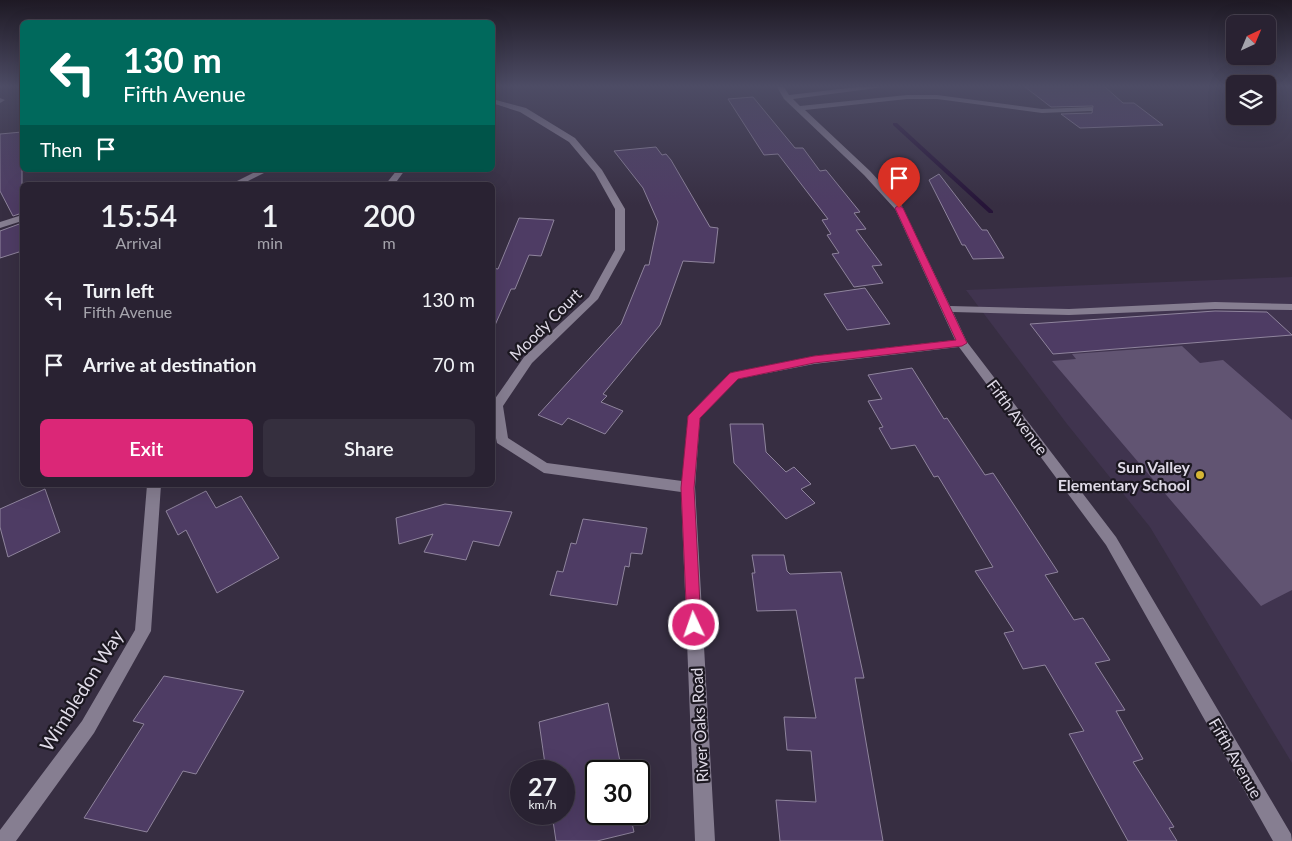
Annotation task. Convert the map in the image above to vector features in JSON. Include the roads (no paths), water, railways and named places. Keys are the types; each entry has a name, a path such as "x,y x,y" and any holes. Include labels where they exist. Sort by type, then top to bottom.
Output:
{"street":[{"name":"Moody Court","path":"549,126 572,140 599,172 620,210 620,250 594,299 528,360 497,406 502,440 544,468 688,488"},
{"name":"Fifth Avenue","path":"818,126 867,173 899,208 962,343 1111,541 1284,841"},
{"path":"240,182 262,172"},
{"path":"391,182 399,172"},
{"path":"2,223 20,218"},
{"path":"946,309 985,308 1087,312 1252,303 1292,306"},
{"name":"River Oaks Road","path":"705,841 688,488 694,416 734,376 814,360 962,343"},
{"name":"Wimbledon Way","path":"4,841 88,728 143,631 154,487"}],"waterway":[{"path":"897,126 991,212"}],"place":[{"name":"Sun Valley Elementary School","path":"1200,475"}]}
